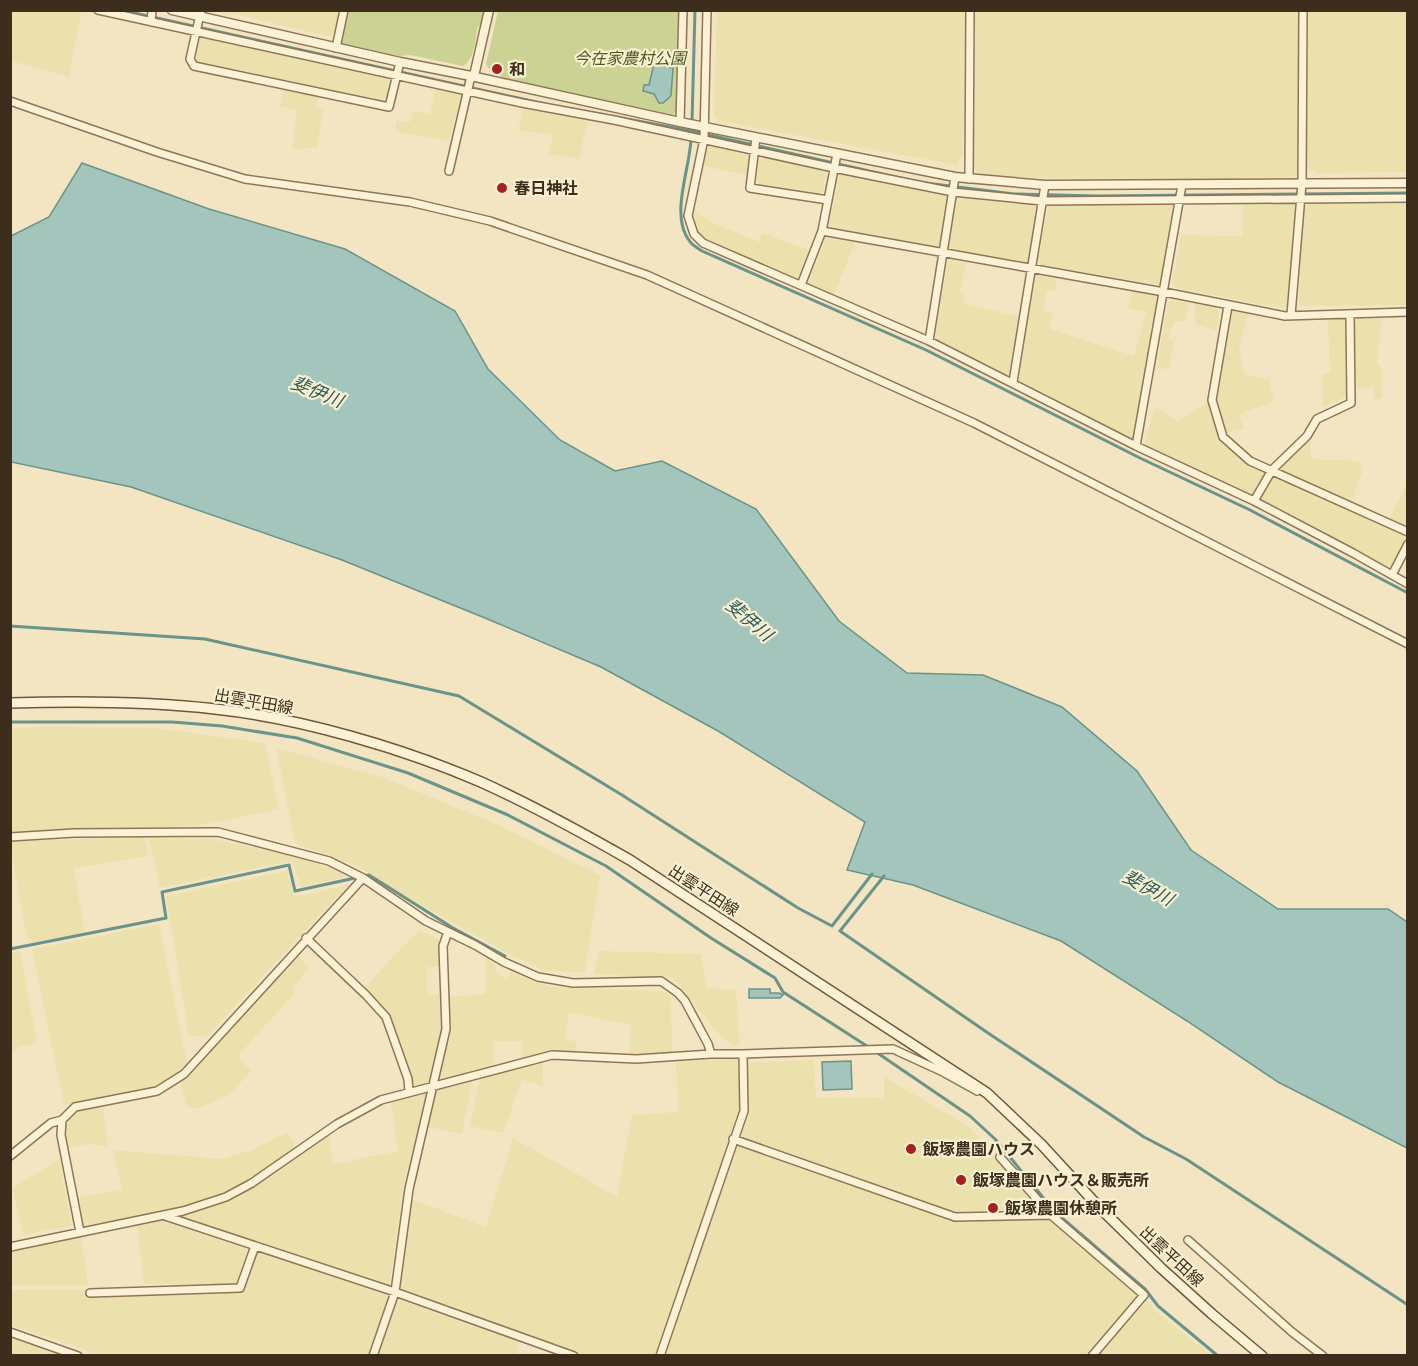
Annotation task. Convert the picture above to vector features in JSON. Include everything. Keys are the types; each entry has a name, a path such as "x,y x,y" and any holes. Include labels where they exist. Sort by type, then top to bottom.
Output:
{"main road":[{"name":"出雲平田線","path":"10,703 72,701 214,708 275,718 347,736 429,762 481,782 583,833 630,860 987,1093 1041,1144 1098,1206 1161,1268 1262,1356"}],"street":[{"path":"98,10 120,13 195,32 398,70 472,76 617,109 955,177 1045,185 1407,183"},
{"path":"151,22 152,10"},
{"path":"172,10 201,14 336,48 467,91 952,192 1042,201 1407,198"},
{"path":"336,48 344,10"},
{"path":"450,171 467,91 489,10"},
{"path":"680,122 683,10"},
{"path":"707,10 704,140 688,216 694,234 703,243 929,341 1136,446 1254,501 1407,584"},
{"path":"969,178 970,10"},
{"path":"1291,315 1302,183 1303,10"},
{"path":"201,14 190,59 194,66 389,107 398,70"},
{"path":"522,103 525,89"},
{"path":"10,101 156,152 244,179 410,202 490,220 646,275 974,423 1407,644"},
{"path":"614,120 617,109"},
{"path":"756,138 750,188 828,200"},
{"path":"801,285 822,231 837,154"},
{"path":"929,341 955,177"},
{"path":"1013,382 1045,185"},
{"path":"1136,446 1182,186"},
{"path":"822,231 1285,316 1407,312"},
{"path":"1228,306 1212,400 1223,437 1250,461 1407,532"},
{"path":"1254,501 1272,470 1307,436 1317,418 1351,403 1350,314"},
{"path":"1392,575 1407,544"},
{"path":"10,837 74,833 218,832 329,861 363,878 426,921 538,977 573,983 661,981 685,1001 711,1054"},
{"path":"10,1156 51,1123 62,1120 75,1107 157,1091 184,1074 363,878"},
{"path":"373,1356 395,1292 409,1189 446,1029 442,946 448,932"},
{"path":"306,938 386,1017 408,1079 408,1091"},
{"path":"10,1247 183,1211 226,1197 252,1183 337,1124 381,1100 408,1091 552,1055 636,1059 711,1054 893,1049 976,1090 987,1093"},
{"path":"660,1356 744,1111 742,1054"},
{"path":"62,1120 61,1135 80,1232"},
{"path":"733,1139 955,1217 1051,1215"},
{"path":"1000,1157 1051,1215 1144,1295 1092,1356"},
{"path":"164,1215 395,1292 574,1356"},
{"path":"1188,1240 1292,1332 1323,1356"},
{"path":"90,1293 240,1288 255,1246"},
{"path":"10,1332 78,1356"}],"shaded area":[{"path":"11,11 81,12 69,77 11,61"},
{"path":"222,11 339,11 335,31 331,37"},
{"path":"717,11 965,11 963,155 956,165 719,121 714,112"},
{"path":"975,11 1299,11 1297,173 1294,177 1182,180 1044,178 978,174 974,166"},
{"path":"1308,11 1407,11 1407,172 1317,173 1307,168"},
{"path":"203,36 388,76 391,79 387,97 383,100 198,62 195,60 200,38"},
{"path":"436,86 462,94 449,140 396,132 396,121 410,122 413,111 430,114"},
{"path":"283,91 318,95 316,108 323,109 317,148 292,149 297,110 280,106"},
{"path":"524,107 588,120 579,159 549,154 553,136 518,130"},
{"path":"710,146 748,155 750,158 748,175 703,166 705,152"},
{"path":"759,159 826,171 823,192 819,194 760,185 757,181"},
{"path":"840,174 948,195 940,245 937,248 828,229"},
{"path":"956,197 1034,204 1038,208 1029,262 1025,264 952,251 948,246"},
{"path":"1172,202 1175,205 1161,285 1041,265 1038,261 1048,209 1052,204"},
{"path":"1243,202 1293,202 1295,205 1287,306 1282,308 1176,288 1172,283 1181,235 1242,236"},
{"path":"1310,203 1407,203 1407,305 1298,306 1304,207"},
{"path":"694,209 712,223 760,242 762,233 809,250 798,276 795,278 705,238 699,232"},
{"path":"825,238 855,242 834,295 808,284"},
{"path":"948,259 966,263 960,292 965,294 964,304 1018,316 1009,373 1005,374 935,339"},
{"path":"1037,275 1057,279 1055,291 1047,290 1043,310 1052,314 1050,329 1134,356 1146,312 1128,308 1132,291 1157,295 1159,298 1134,437 1131,439 1019,380"},
{"path":"1172,300 1189,304 1185,322 1174,321 1168,339 1174,341 1169,369 1157,368 1168,303"},
{"path":"1195,303 1216,307 1220,311 1216,330 1195,324"},
{"path":"1234,311 1248,314 1239,349 1245,375 1269,379 1274,401 1239,414 1244,429 1227,433 1215,400"},
{"path":"1357,318 1382,318 1377,362 1381,367 1382,398 1374,400 1373,387 1354,388 1355,322"},
{"path":"1328,320 1342,320 1345,323 1346,397 1323,407 1322,374 1330,372"},
{"path":"1208,403 1219,439 1249,465 1265,473 1255,494 1249,494 1144,446 1155,407 1178,421"},
{"path":"1310,437 1311,459 1361,463 1362,472 1352,501 1278,469"},
{"path":"1273,474 1407,535 1392,569 1259,500"},
{"path":"1407,483 1407,528 1389,520"},
{"path":"10,728 156,728 265,743 279,809 197,826 11,832"},
{"path":"276,748 385,778 501,826 600,875 585,972 545,971 507,953 412,900 359,867 295,843"},
{"path":"144,837 148,856 74,868 85,933 34,942 27,938 11,842"},
{"path":"149,838 212,839 290,855 339,871 345,877 301,887 292,861 160,888"},
{"path":"287,871 294,897 348,885 208,1035 189,1037 166,896"},
{"path":"159,924 187,1063 176,1073 154,1086 64,1105 32,949"},
{"path":"419,930 439,940 439,967 427,967 427,995 439,994 442,1029 428,1082 411,1086 387,1013 363,989"},
{"path":"20,951 37,1043 19,1047 11,1054 11,953"},
{"path":"599,951 701,954 706,988 736,990 740,1045 734,1047 717,1032 673,978 594,974"},
{"path":"297,954 309,968 294,986 294,993 238,1056 251,1071 230,1094 201,1108 186,1107 181,1082"},
{"path":"486,957 495,963 496,973 507,980 511,972 549,987 659,991 671,995 672,1054 629,1055 631,1025 569,1012 565,1040 576,1041 577,1053 549,1051 522,1059 522,1041 493,1041 494,1064 438,1080 452,1030 449,997 485,994"},
{"path":"740,1058 741,1110 656,1355 587,1355 398,1290 411,1199 486,1227 513,1138 617,1197 632,1115 678,1112 676,1062"},
{"path":"814,1060 816,1097 884,1098 884,1077 968,1126 1048,1213 955,1217 888,1193 887,1188 738,1138 748,1112 746,1063"},
{"path":"543,1062 543,1086 522,1080 503,1133 470,1126 480,1078"},
{"path":"473,1078 462,1134 428,1127 436,1088"},
{"path":"421,1091 427,1093 403,1187 389,1288 180,1218 180,1216 238,1196 271,1177 329,1135 333,1164 398,1151 391,1103"},
{"path":"103,1107 108,1146 88,1144 67,1148 64,1125 74,1112"},
{"path":"287,1132 295,1147 255,1177 223,1194 181,1207 82,1228 78,1198 122,1189 113,1150 222,1159 252,1150"},
{"path":"735,1145 956,1219 1049,1219 1138,1296 1087,1355 663,1356"},
{"path":"59,1159 72,1226 23,1235 13,1188"},
{"path":"158,1220 247,1249 236,1284 144,1284 137,1225"},
{"path":"81,1235 88,1285 11,1286 10,1250"},
{"path":"258,1251 389,1296 369,1355 101,1355 11,1325 11,1290 86,1289 88,1297 243,1293"},
{"path":"1148,1300 1153,1309 1211,1355 1099,1355"},
{"path":"396,1301 402,1301 518,1341 518,1355 377,1355"},
{"path":"11,1337 66,1355 11,1355"}],"green space":[{"path":"347,11 484,11 472,54 463,66 410,55 399,56 340,43"},
{"name":"今在家農村公園","path":"498,11 680,11 677,110 673,115 506,79 494,73 486,64"}],"water":[{"path":"654,64 673,68 671,96 663,103 659,103 654,94 643,91 644,85 649,85"},
{"name":"斐伊川","path":"82,163 209,209 345,249 455,311 488,369 560,440 615,471 662,461 756,509 839,621 907,673 983,675 1062,707 1137,771 1191,850 1278,909 1388,909 1407,922 1407,1148 1278,1082 1061,941 913,885 847,870 865,822 718,731 601,667 342,560 131,487 11,462 11,236 49,217"},
{"path":"749,989 770,989 770,993 783,995 780,998 749,998"},
{"path":"851,1061 852,1089 823,1090 822,1062"}],"waterway":[{"path":"121,10 536,102"},
{"path":"692,122 695,10"},
{"path":"616,117 692,131 909,180"},
{"path":"691,137 682,192 681,220 684,232 691,243 702,251 926,350 1140,458 1248,509 1408,593"},
{"path":"918,182 1014,194 1099,196 1408,193"},
{"path":"10,626 205,639 459,696 622,795 798,908 832,926 872,874"},
{"path":"10,722 172,722 222,726 297,738 408,773 508,815 606,866 711,938 775,978 783,992 870,1048"},
{"path":"10,949 166,918 162,892 289,865 295,891 369,875 453,928 505,956"},
{"path":"884,876 840,931 1144,1137 1186,1159 1408,1305"},
{"path":"876,1052 970,1116 995,1139 1055,1212 1145,1289 1158,1306 1218,1356"}],"place":[{"name":"和","path":"497,69"},
{"name":"春日神社","path":"502,188"},
{"name":"飯塚農園ハウス","path":"911,1149"},
{"name":"飯塚農園ハウス＆販売所","path":"961,1180"},
{"name":"飯塚農園休憩所","path":"993,1208"}]}
